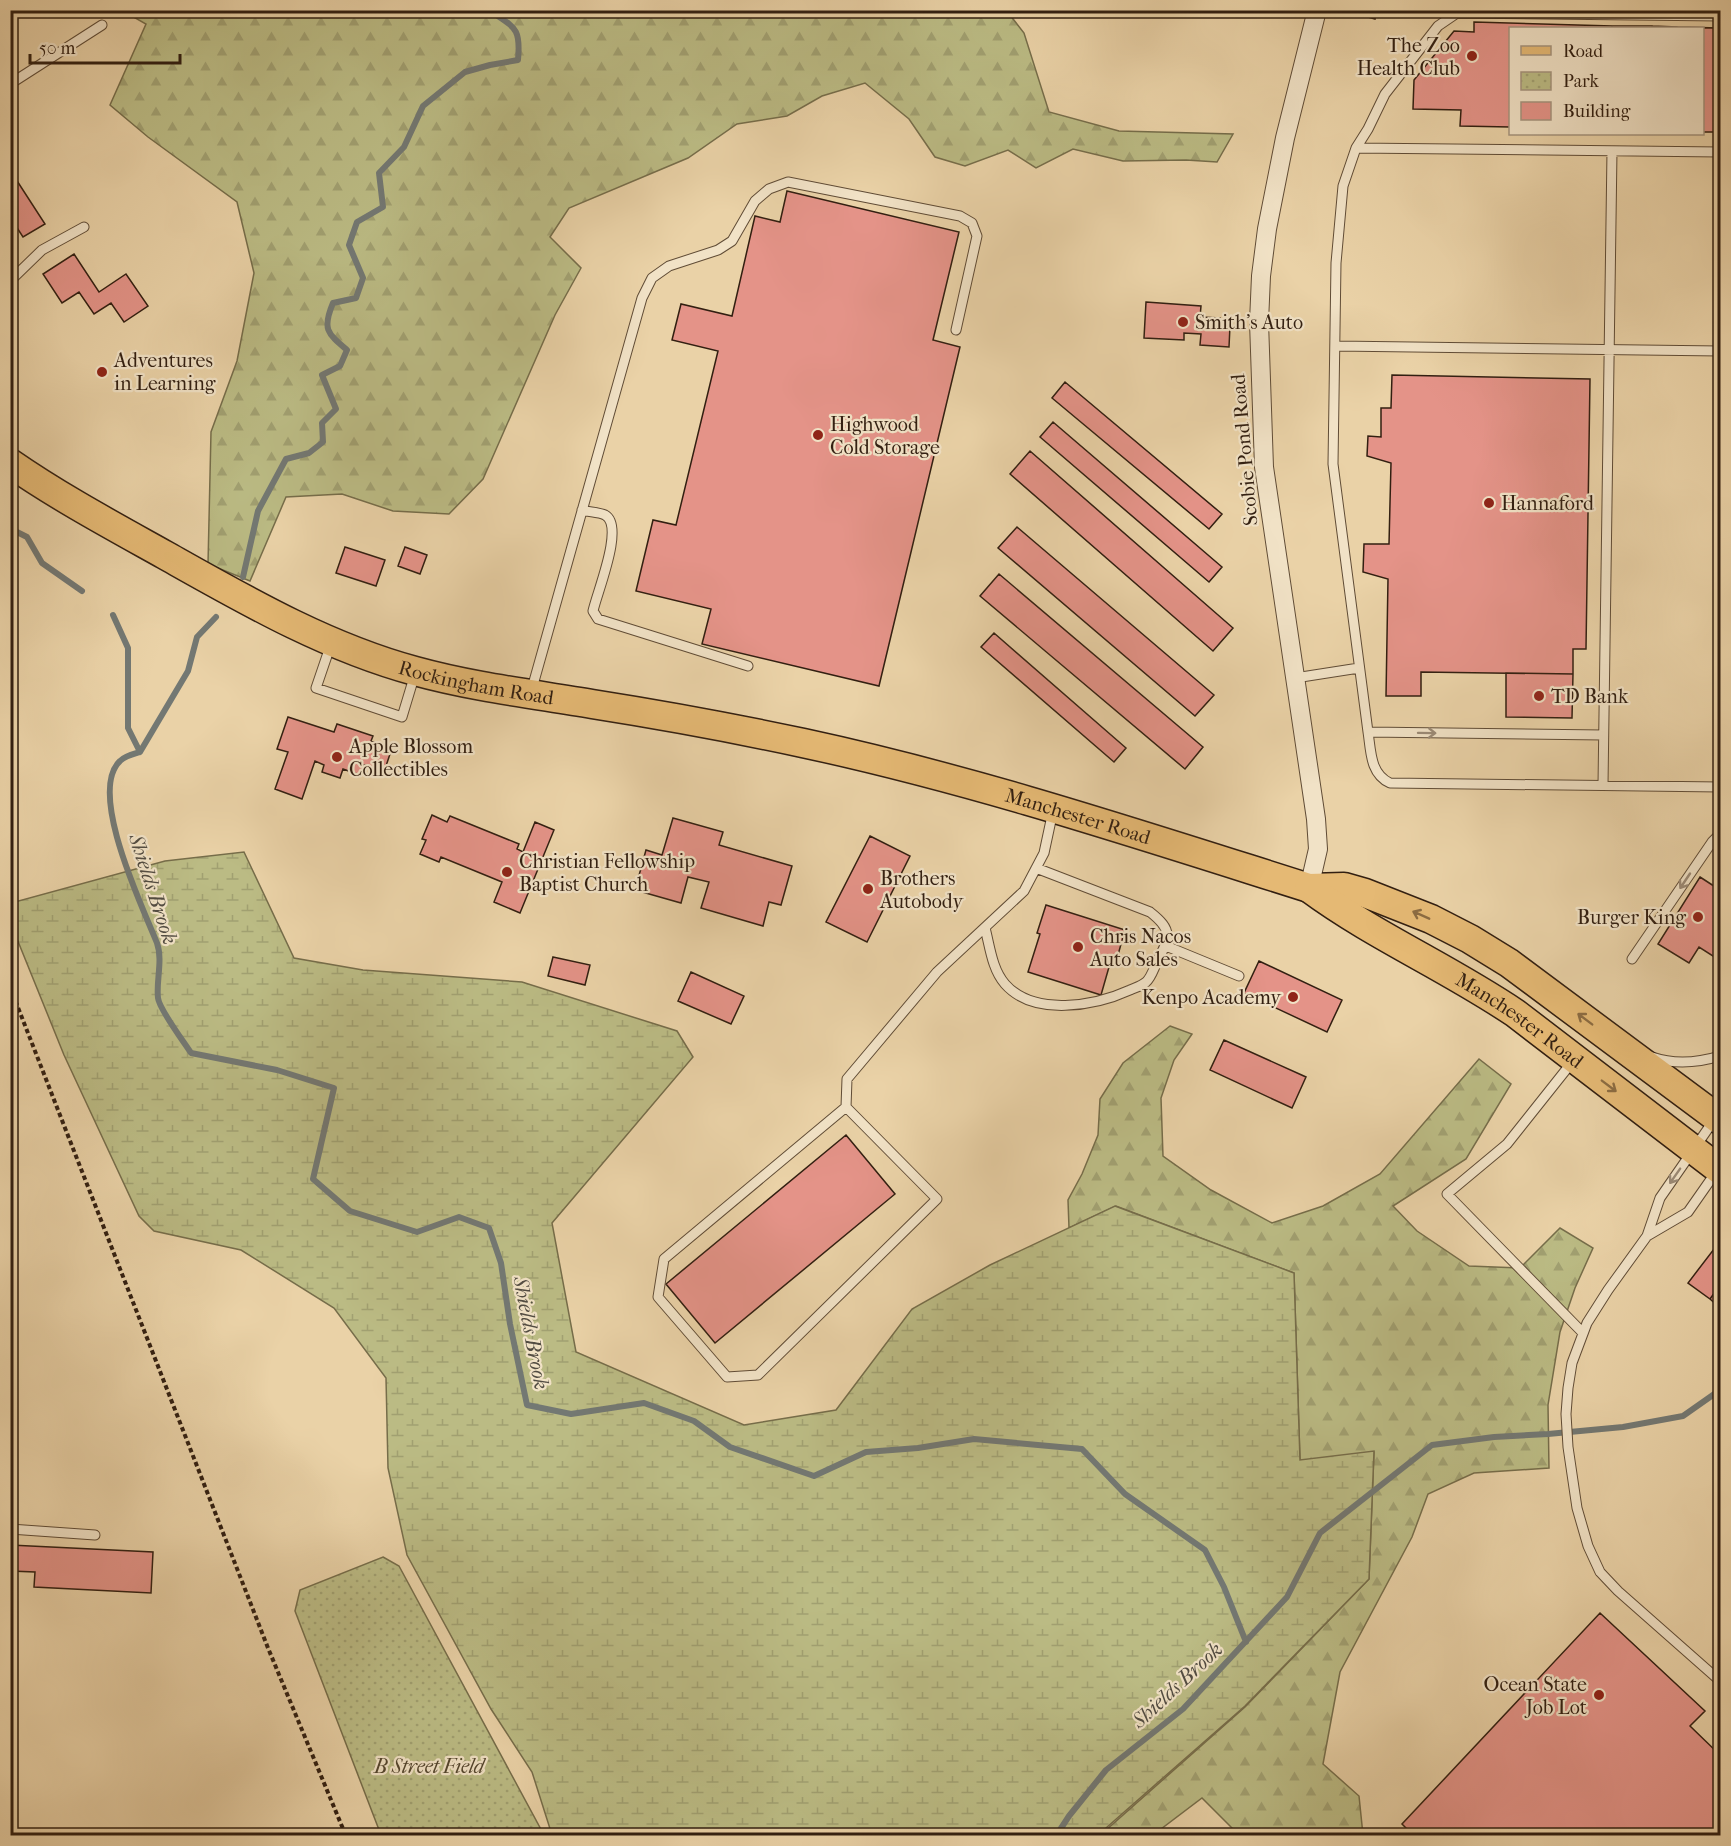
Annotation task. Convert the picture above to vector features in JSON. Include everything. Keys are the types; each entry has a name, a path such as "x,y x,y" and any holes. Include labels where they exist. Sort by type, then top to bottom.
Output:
{"main road":[{"name":"Rockingham Road","path":"10,462 73,503 250,604 383,662 416,672 530,694 799,742 983,787"},
{"name":"Manchester Road","path":"983,787 1309,888 1344,887 1365,893 1431,919 1509,963 1719,1116"},
{"name":"Manchester Road","path":"1309,888 1374,932 1484,992 1720,1168"}],"street":[{"name":"Scobie Pond Road","path":"1309,888 1318,849 1316,819 1264,467 1259,322 1261,276 1267,230 1285,138 1317,10"}],"lane":[{"path":"1720,16 1457,13 1438,26 1385,94 1356,148 1343,186 1336,263 1333,464 1368,732 1376,772 1381,779 1390,783 1720,787"},
{"path":"10,84 102,25"},
{"path":"1356,148 1720,152"},
{"path":"1602,785 1612,151"},
{"path":"530,694 642,298 652,278 669,266 717,250 732,241 755,201 769,189 788,182 960,216 972,223 977,236 956,330"},
{"path":"10,280 42,250 84,227"},
{"path":"1336,346 1720,351"},
{"path":"582,510 606,516 613,525 613,538 593,611 598,619 748,666"},
{"path":"332,641 316,688 402,717 416,672"},
{"path":"1296,678 1359,668"},
{"path":"1368,732 1603,735"},
{"path":"846,1107 664,1259 658,1297 727,1377 758,1376 938,1199 846,1107 847,1079 937,972 1024,891 1044,853 1054,809"},
{"path":"1632,959 1712,842 1720,834"},
{"path":"985,928 996,970 1006,985 1024,997 1047,1004 1074,1006 1121,994 1147,982 1166,946 1167,934 1163,923 1150,912 1036,868"},
{"path":"1166,946 1239,976"},
{"path":"1622,1047 1667,1061 1697,1062 1720,1056"},
{"path":"1574,1059 1507,1144 1447,1194 1583,1333"},
{"path":"1719,1116 1660,1197 1647,1236 1597,1305 1572,1363 1566,1414 1568,1447 1581,1526 1600,1572 1618,1591 1720,1681"},
{"path":"1647,1236 1688,1212 1720,1168"},
{"path":"10,1529 95,1535"}],"path":[{"path":"10,987 263,1637 346,1836"}],"green space":[{"path":"1006,10 1024,33 1049,112 1119,131 1233,134 1217,162 1123,161 1073,149 1036,168 1008,150 965,166 935,157 909,119 865,83 822,96 787,116 737,124 688,158 569,208 550,237 581,268 555,315 483,479 449,514 393,511 342,494 286,497 250,581 208,564 211,432 237,361 254,273 237,202 148,137 110,105 146,24 123,11"},
{"path":"244,852 294,958 363,970 522,982 677,1031 693,1057 552,1223 576,1352 744,1425 836,1410 912,1309 990,1265 1115,1206 1294,1273 1300,1460 1374,1451 1369,1579 1245,1706 1098,1835 552,1835 532,1772 491,1709 407,1555 388,1468 386,1378 334,1308 241,1250 154,1231 139,1216 64,1055 11,924 11,903 165,861"},
{"path":"1170,1026 1192,1034 1174,1060 1161,1098 1163,1156 1211,1190 1272,1223 1323,1206 1380,1174 1479,1059 1511,1084 1466,1159 1393,1206 1417,1231 1469,1266 1520,1268 1560,1228 1593,1248 1575,1288 1560,1332 1548,1405 1549,1468 1474,1473 1428,1494 1412,1537 1340,1672 1323,1764 1359,1796 1363,1835 1239,1835 1202,1798 1153,1835 1111,1835 1105,1831 1245,1707 1369,1579 1374,1452 1300,1461 1294,1273 1116,1206 1069,1228 1068,1200 1082,1174 1098,1135 1100,1099 1123,1063"},
{"name":"B Street Field","path":"383,1557 399,1566 544,1835 381,1835 295,1611 300,1590"}],"building":[{"path":"1355,10 1377,10 1375,19 1354,13"},
{"name":"The Zoo Health Club","path":"1474,22 1612,26 1509,27 1509,127 1460,126 1461,110 1413,109 1414,80 1454,31 1474,32"},
{"path":"1612,26 1652,26 1652,27"},
{"path":"1704,28 1720,28 1720,132 1704,132"},
{"path":"10,170 45,224 23,237 10,217"},
{"name":"Highwood Cold Storage","path":"787,191 959,232 933,340 960,347 879,686 702,644 711,609 636,591 653,520 676,525 718,351 672,340 681,304 732,316 755,216 780,222"},
{"path":"74,254 99,292 126,274 148,306 124,322 111,303 94,314 79,292 62,303 43,274"},
{"name":"Smith's Auto","path":"1146,302 1201,306 1200,317 1220,318 1220,325 1230,326 1229,347 1200,345 1201,334 1184,333 1184,340 1144,338"},
{"name":"Hannaford","path":"1392,375 1590,379 1586,649 1573,649 1573,674 1421,672 1421,696 1386,696 1388,579 1363,572 1364,544 1389,544 1391,463 1367,456 1368,436 1381,437 1381,408 1391,408"},
{"path":"1065,382 1222,514 1209,529 1052,398"},
{"path":"1053,422 1222,567 1209,582 1040,437"},
{"path":"1030,451 1233,628 1213,651 1010,474"},
{"path":"1017,527 1214,695 1195,716 998,548"},
{"path":"345,547 385,560 376,586 336,573"},
{"path":"405,547 427,555 420,574 398,566"},
{"path":"999,574 1203,747 1185,769 980,596"},
{"path":"994,633 1126,748 1114,762 981,647"},
{"name":"TD Bank","path":"1506,673 1573,674 1572,718 1506,717"},
{"name":"Apple Blossom Collectibles","path":"288,717 334,732 337,724 373,736 371,741 392,748 384,772 364,765 360,775 343,769 340,778 322,772 324,765 315,761 302,799 275,789 288,752 277,749"},
{"name":"Christian Fellowship Baptist Church","path":"432,815 447,822 450,816 519,844 517,849 523,852 535,822 554,830 520,913 494,902 502,882 441,857 439,862 420,854 426,840 422,839"},
{"path":"673,818 723,832 719,845 792,866 781,905 769,902 763,926 701,908 709,882 688,877 681,903 635,890 646,850 662,855"},
{"name":"Brothers Autobody","path":"870,836 910,856 867,942 826,922"},
{"name":"Burger King","path":"1700,877 1720,890 1720,952 1716,958 1699,947 1689,963 1658,944"},
{"name":"Chris Nacos Auto Sales","path":"1046,905 1125,930 1116,962 1111,960 1101,995 1028,972"},
{"path":"553,957 590,965 585,985 548,976"},
{"name":"Kenpo Academy","path":"1259,961 1342,1000 1327,1032 1244,993"},
{"path":"691,972 744,996 731,1024 678,1001"},
{"path":"1224,1040 1306,1077 1292,1108 1210,1070"},
{"path":"846,1135 895,1194 715,1343 666,1284"},
{"path":"1714,1249 1720,1254 1720,1285 1710,1299 1688,1283"},
{"path":"1720,1285 1720,1308 1710,1299"},
{"path":"10,1545 153,1552 151,1593 34,1587 35,1572 10,1571"},
{"path":"1600,1613 1705,1711 1690,1726 1720,1755 1720,1836 1414,1836 1402,1824"}],"waterway":[{"name":"Shields Brook","path":"243,577 258,511 286,459 309,453 323,442 322,423 336,409 322,375 340,366 347,350 331,335 327,325 328,319 333,303 356,298 363,278 349,245 357,222 383,207 379,173 404,147 423,106 465,72 518,60 517,34 510,25 489,10"},
{"path":"11,529 27,537 42,563 82,591"},
{"path":"113,615 128,648 128,728 140,752"},
{"name":"Shields Brook","path":"216,617 197,637 188,671 140,752 122,759 112,776 110,798 121,850 159,950 159,1003 191,1053 277,1070 334,1088 313,1179 350,1211 417,1232 459,1217 489,1228 501,1263 510,1324 527,1405 571,1414 644,1403 694,1421 730,1447 814,1476 866,1452 918,1448 974,1439 1082,1449 1125,1494 1205,1550 1224,1587 1246,1642"},
{"path":"1056,1836 1106,1770 1183,1709 1287,1597 1320,1533 1432,1445 1494,1437 1623,1427 1683,1416 1720,1390"}],"place":[{"name":"The Zoo Health Club","path":"1472,56"},
{"name":"Smith's Auto","path":"1183,322"},
{"name":"Adventures in Learning","path":"102,372"},
{"name":"Highwood Cold Storage","path":"818,435"},
{"name":"Hannaford","path":"1489,503"},
{"name":"TD Bank","path":"1539,696"},
{"name":"Apple Blossom Collectibles","path":"337,757"},
{"name":"Christian Fellowship Baptist Church","path":"507,872"},
{"name":"Brothers Autobody","path":"868,889"},
{"name":"Burger King","path":"1698,917"},
{"name":"Chris Nacos Auto Sales","path":"1078,947"},
{"name":"Kenpo Academy","path":"1293,997"},
{"name":"Ocean State Job Lot","path":"1599,1695"}]}
